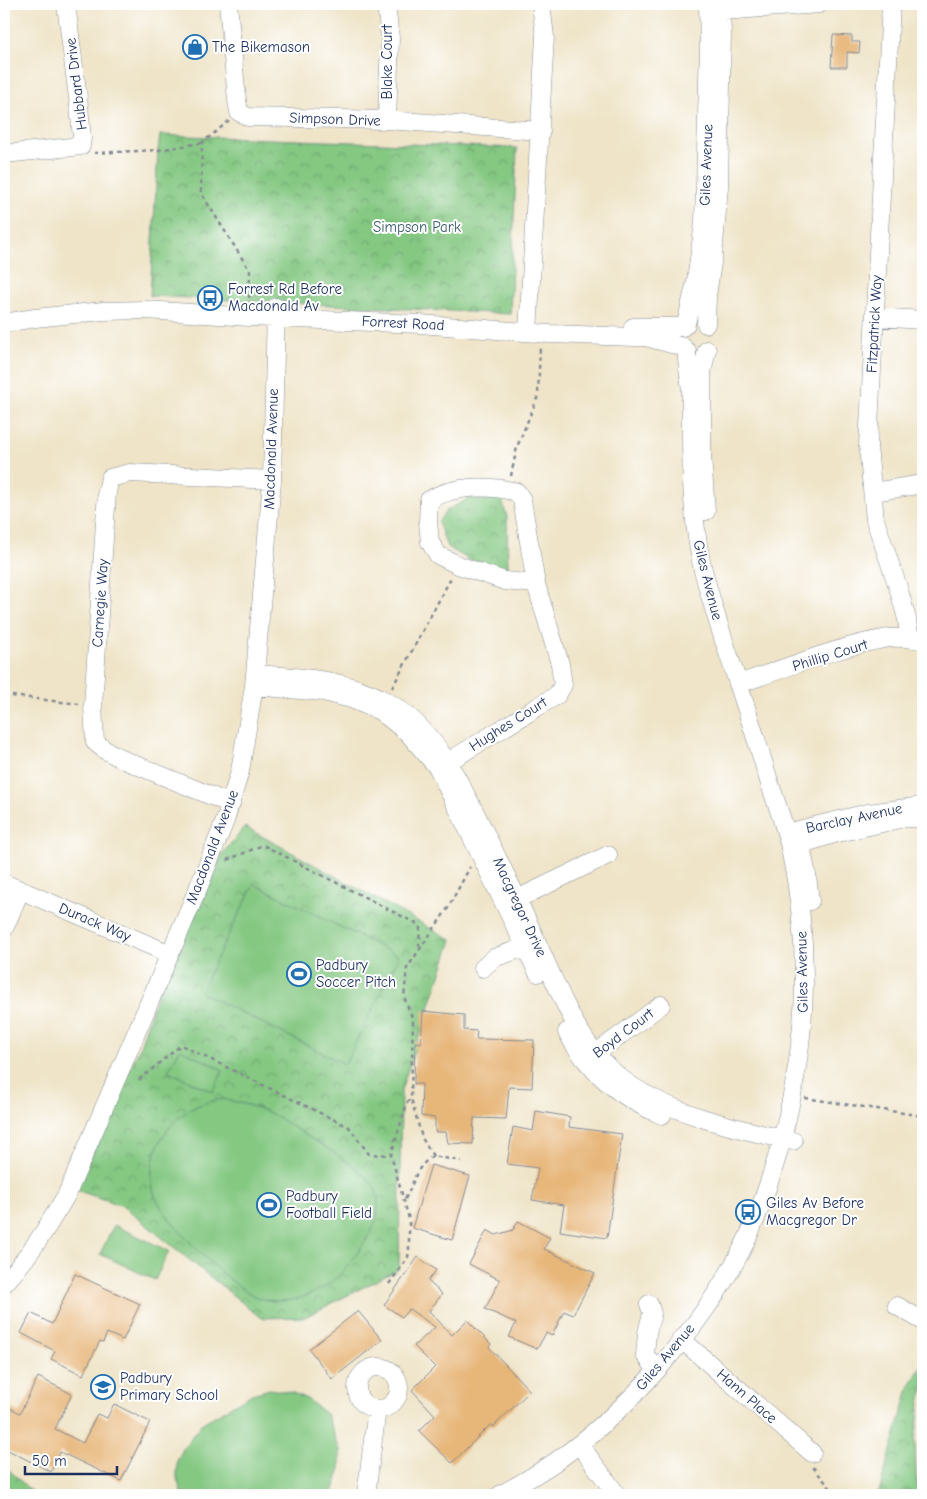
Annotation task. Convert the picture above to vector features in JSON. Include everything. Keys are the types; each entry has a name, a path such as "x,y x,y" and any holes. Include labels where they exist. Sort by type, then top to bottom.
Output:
{"street":[{"name":"Hubbard Drive","path":"4,154 81,146 79,106 66,4"},
{"path":"228,4 239,112"},
{"name":"Blake Court","path":"386,4 390,38 387,120"},
{"path":"529,326 545,38 541,4"},
{"path":"715,8 819,4"},
{"name":"Fitzpatrick Way","path":"891,4 868,446 875,520 907,620 916,639"},
{"name":"Giles Avenue","path":"706,324 707,296 713,256 719,187 715,8"},
{"name":"Giles Avenue","path":"685,325 698,274 704,222 715,8"},
{"name":"Simpson Drive","path":"239,112 248,117 387,120 541,131"},
{"name":"Forrest Road","path":"4,314 62,306 180,302 249,306 275,313"},
{"name":"Forrest Road","path":"4,323 103,311 275,313 529,326 637,327 685,325"},
{"name":"Macdonald Avenue","path":"4,1284 44,1233 67,1194 197,891 231,804 245,743 255,680 272,480 275,313"},
{"path":"875,317 923,320"},
{"path":"695,320 706,324 713,335 712,343 707,350 698,354 685,349 680,336 685,325 695,320"},
{"name":"Forrest Road","path":"529,326 550,334 646,338 685,349"},
{"name":"Giles Avenue","path":"685,349 691,394 690,470 701,562 714,606 744,682 807,874 815,973 813,1033 803,1097 786,1146"},
{"name":"Giles Avenue","path":"707,350 702,372 702,457 706,513 715,568 744,682"},
{"name":"Carnegie Way","path":"231,804 124,760 105,750 95,742 93,706 106,492 110,478 130,473 272,480"},
{"path":"873,492 923,484"},
{"path":"508,490 469,488 441,493 429,500 428,522 430,542 438,555 458,565 505,581 536,584"},
{"name":"Hughes Court","path":"443,765 557,695 563,685 560,664 536,584 522,500 517,492 508,490"},
{"name":"Phillip Court","path":"744,682 865,644 890,638 916,639"},
{"name":"Macgregor Drive","path":"255,680 322,680 357,688 386,701 419,726 443,765 590,1058 620,1094 652,1111 697,1128 786,1146"},
{"name":"Macgregor Drive","path":"255,680 324,692 368,705 380,711 408,732 443,765 483,860 512,902 525,946 563,1026 579,1054 590,1058"},
{"name":"Barclay Avenue","path":"794,839 868,813 923,806"},
{"name":"Barclay Avenue","path":"794,839 834,834 904,818 923,817"},
{"name":"Giles Avenue","path":"500,1495 556,1461 583,1448 657,1370 686,1343 720,1305 758,1241 770,1213 786,1146 800,1052 805,989 794,839"},
{"path":"512,902 608,855"},
{"name":"Durack Way","path":"4,883 170,954"},
{"path":"4,929 20,890"},
{"path":"483,968 494,958 525,946"},
{"name":"Boyd Court","path":"590,1058 661,1005"},
{"path":"650,1304 652,1313 647,1333 645,1356 657,1370"},
{"path":"897,1306 923,1321"},
{"name":"Giles Avenue","path":"523,1495 583,1448 620,1424 658,1386 686,1343"},
{"name":"Hann Place","path":"686,1343 812,1453"},
{"path":"366,1495 376,1470 377,1410"},
{"path":"583,1448 617,1495"}],"path":[{"path":"81,146 90,153 158,150 202,143 239,112"},
{"path":"202,143 201,192 250,272 249,306"},
{"path":"508,490 518,447 538,396 540,342 550,334"},
{"path":"386,701 458,565"},
{"path":"4,695 93,706"},
{"path":"227,860 263,845 418,924 420,927 419,949"},
{"path":"461,1161 433,1156 422,1138 410,1098 413,1020 404,997 406,968 448,908 471,865 483,860"},
{"path":"139,1080 181,1045 350,1127 369,1154 392,1155"},
{"path":"803,1097 923,1116"},
{"path":"389,1284 408,1257 409,1251 409,1219 392,1155 410,1098"},
{"path":"404,1200 420,1167 433,1156"},
{"path":"812,1453 813,1468 836,1495"}],"green space":[{"name":"Simpson Park","path":"160,135 517,148 510,314 150,296"},
{"path":"497,483 507,517 508,571 478,565 447,547 438,522 446,511"},
{"path":"245,827 452,940 401,1090 399,1269 305,1317 261,1318 123,1206 76,1190 139,1049 157,995 223,853"},
{"name":"Padbury Soccer Pitch","path":"254,884 399,956 345,1064 200,992"},
{"path":"180,1049 223,1070 213,1092 168,1071"},
{"name":"Padbury Football Field","path":"223,1099 259,1108 270,1113 329,1149 365,1176 373,1185 377,1194 378,1208 375,1222 370,1234 348,1266 324,1287 303,1297 279,1301 263,1299 244,1290 199,1252 171,1221 155,1196 152,1184 153,1160 157,1148 170,1127 178,1118 196,1106"},
{"path":"114,1225 169,1251 155,1280 100,1254"},
{"path":"923,1364 923,1389 915,1442 919,1495 878,1495 910,1385"},
{"path":"270,1389 293,1393 307,1399 327,1415 340,1451 340,1472 332,1495 182,1495 177,1478 177,1461 184,1447 201,1424 252,1394"},
{"path":"4,1465 35,1495 4,1495"}],"building":[{"path":"833,35 852,36 852,42 860,42 859,53 847,52 847,67 831,67"},
{"path":"423,1011 464,1015 464,1030 477,1031 476,1039 534,1040 532,1088 509,1087 506,1119 474,1118 473,1144 448,1143 446,1132 435,1132 435,1118 421,1116 422,1084 414,1084 415,1042 421,1043"},
{"path":"536,1111 570,1117 569,1127 622,1134 607,1238 560,1231 564,1205 532,1200 538,1168 507,1164 513,1127 533,1131"},
{"path":"431,1165 470,1176 452,1240 412,1228"},
{"path":"518,1221 550,1238 544,1249 595,1273 573,1315 564,1311 552,1336 546,1333 537,1349 509,1337 516,1323 485,1309 500,1280 469,1264 487,1230 496,1235 513,1230"},
{"path":"418,1257 436,1270 428,1281 442,1294 429,1311 452,1335 467,1320 491,1344 489,1347 530,1391 493,1427 491,1424 452,1463 419,1431 435,1415 412,1390 435,1367 414,1346 435,1327 409,1309 402,1317 384,1305"},
{"path":"75,1274 140,1304 123,1340 107,1333 103,1342 100,1341 83,1375 51,1359 55,1351 21,1333 31,1313 52,1324"},
{"path":"358,1311 382,1340 332,1379 309,1349"},
{"path":"38,1377 72,1394 55,1429 83,1443 97,1414 107,1418 114,1404 150,1422 121,1481 60,1452 51,1472 4,1448 4,1415 8,1407 20,1413"}],"place":[{"name":"The Bikemason","path":"195,47"},
{"name":"Forrest Rd Before Macdonald Av","path":"210,298"},
{"name":"Padbury Soccer Pitch","path":"299,974"},
{"name":"Padbury Football Field","path":"269,1205"},
{"name":"Giles Av Before Macgregor Dr","path":"748,1212"},
{"name":"Padbury Primary School","path":"103,1387"}]}
